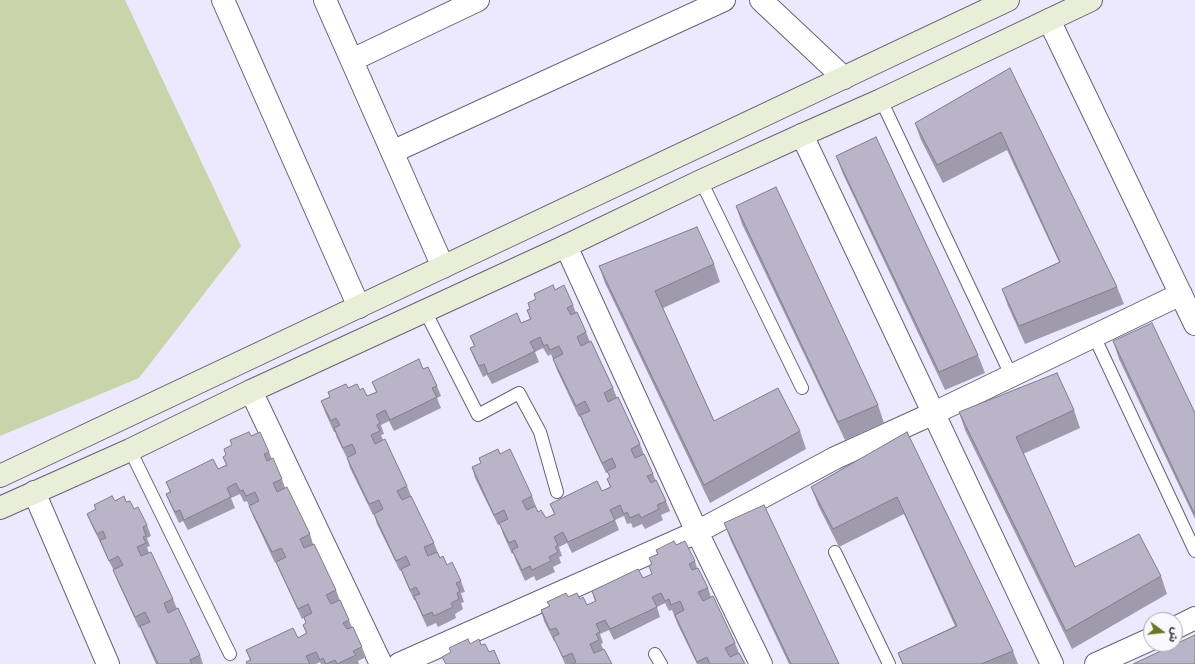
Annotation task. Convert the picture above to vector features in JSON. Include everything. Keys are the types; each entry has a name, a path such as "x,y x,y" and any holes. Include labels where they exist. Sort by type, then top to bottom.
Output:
{"street":[{"path":"224,0 359,307"},
{"path":"325,0 443,267"},
{"path":"352,60 478,0"},
{"path":"392,152 724,0"},
{"path":"761,0 844,78"},
{"path":"0,476 1008,0"},
{"path":"0,508 130,450 251,391 566,246 701,181 881,100 1091,0"},
{"path":"1049,20 1195,324"},
{"path":"802,135 1052,664"},
{"path":"566,246 697,532 761,664"},
{"path":"398,664 697,532 835,458 934,413 1181,294"},
{"path":"251,391 381,664"},
{"path":"34,492 108,664"},
{"path":"1183,624 1195,618"},
{"path":"1096,664 1143,643"}],"lane":[{"path":"881,100 1011,376"},
{"path":"701,181 802,388"},
{"path":"425,311 478,415 519,393 540,432 557,492"},
{"path":"1094,336 1195,551"},
{"path":"130,450 230,654"},
{"path":"835,552 889,664"}],"green space":[{"path":"0,0 125,0 241,246 139,378 0,436"}],"building":[{"path":"1010,68 1117,287 1019,326 1002,289 1060,262 1001,132 937,165 915,123"},
{"path":"876,137 978,355 939,372 836,156"},
{"path":"776,187 878,405 838,422 736,206"},
{"path":"697,227 714,264 655,291 714,421 778,388 800,431 704,485 599,266"},
{"path":"553,285 555,290 564,285 573,305 567,308 571,315 577,312 586,332 577,337 581,346 591,341 613,388 604,393 608,402 618,397 640,444 631,449 633,454 635,458 644,454 653,474 647,476 651,483 656,480 666,501 657,505 659,509 641,518 639,514 630,518 627,512 624,514 620,505 610,510 615,520 568,542 563,532 554,537 558,545 555,547 558,552 549,557 551,561 532,570 530,566 522,570 512,550 518,547 515,540 509,543 499,523 508,519 504,510 494,515 472,467 481,463 479,458 498,449 500,454 510,449 532,496 522,501 527,510 535,506 538,512 541,510 546,518 555,514 550,504 597,481 602,491 611,487 607,479 610,477 607,471 616,467 612,458 602,463 580,415 590,411 585,401 576,406 553,359 563,354 559,346 550,350 547,344 544,346 540,337 530,342 535,351 488,374 484,364 479,366 470,348 475,346 470,336 517,313 521,323 531,319 527,310 530,309 528,303 536,299 534,294"},
{"path":"1152,323 1195,413 1195,515 1113,341"},
{"path":"419,359 423,369 428,367 437,386 432,388 437,397 390,420 385,410 376,415 380,423 377,425 380,431 371,435 375,444 385,439 407,486 397,491 402,500 411,496 434,543 424,547 428,556 437,552 440,558 443,556 447,565 452,562 461,581 456,583 460,591 457,593 459,599 451,603 453,607 434,616 432,612 423,616 414,596 420,594 416,587 410,590 401,569 410,565 406,556 396,561 374,514 383,509 379,500 369,504 347,458 356,453 354,448 352,444 343,448 334,428 340,425 336,418 331,421 321,401 330,397 328,392 346,384 348,388 357,384 360,390 363,388 367,396 377,392 372,382"},
{"path":"1057,373 1074,410 1016,437 1075,567 1139,534 1161,576 1066,631 959,412"},
{"path":"249,432 251,436 260,432 269,452 264,454 267,461 273,458 282,479 273,483 277,492 287,487 310,534 300,539 304,548 314,544 336,590 326,595 331,604 340,600 349,620 343,623 347,629 353,627 362,647 353,651 356,655 337,664 335,660 326,664 323,658 320,660 316,652 306,656 310,664 247,664 246,662 251,660 246,650 293,628 298,638 307,633 303,625 306,623 304,617 312,613 308,604 298,609 276,562 286,557 281,548 272,552 249,506 259,501 255,492 246,496 243,490 240,491 236,483 227,488 231,497 184,520 180,510 175,512 166,494 171,492 166,482 213,459 218,469 227,465 223,457 226,455 224,449 232,445 230,440"},
{"path":"907,432 1013,651 981,664 903,664 898,653 957,626 897,497 833,529 811,487"},
{"path":"112,496 115,501 124,496 126,502 130,501 134,509 138,507 147,525 143,527 146,536 143,537 146,543 137,547 141,556 151,552 173,599 164,603 168,613 178,608 200,655 190,660 192,664 158,664 140,626 150,622 145,612 135,617 113,570 123,565 118,556 109,561 100,540 106,538 103,531 97,534 87,514 96,509 94,505"},
{"path":"764,505 839,664 791,664 724,523"},
{"path":"674,541 676,545 685,541 695,561 689,564 692,570 698,568 708,588 698,592 703,601 713,596 735,643 725,648 730,657 739,653 745,664 710,664 707,657 697,662 675,615 684,610 680,601 671,605 669,599 665,601 661,593 652,597 657,607 610,629 605,620 596,624 600,632 596,634 599,640 590,644 594,653 604,649 612,664 572,664 576,662 572,653 563,657 553,637 559,634 556,628 550,630 541,610 550,606 547,602 566,593 568,597 577,593 580,599 583,597 587,605 596,601 592,591 638,569 643,578 652,574 649,566 652,564 649,558 658,554 656,550"},
{"path":"1195,635 1195,664 1133,664 1159,652 1183,652 1183,641"},
{"path":"468,639 470,644 479,639 481,645 485,644 489,652 494,650 500,664 446,664 442,657 451,652 449,648"}]}
